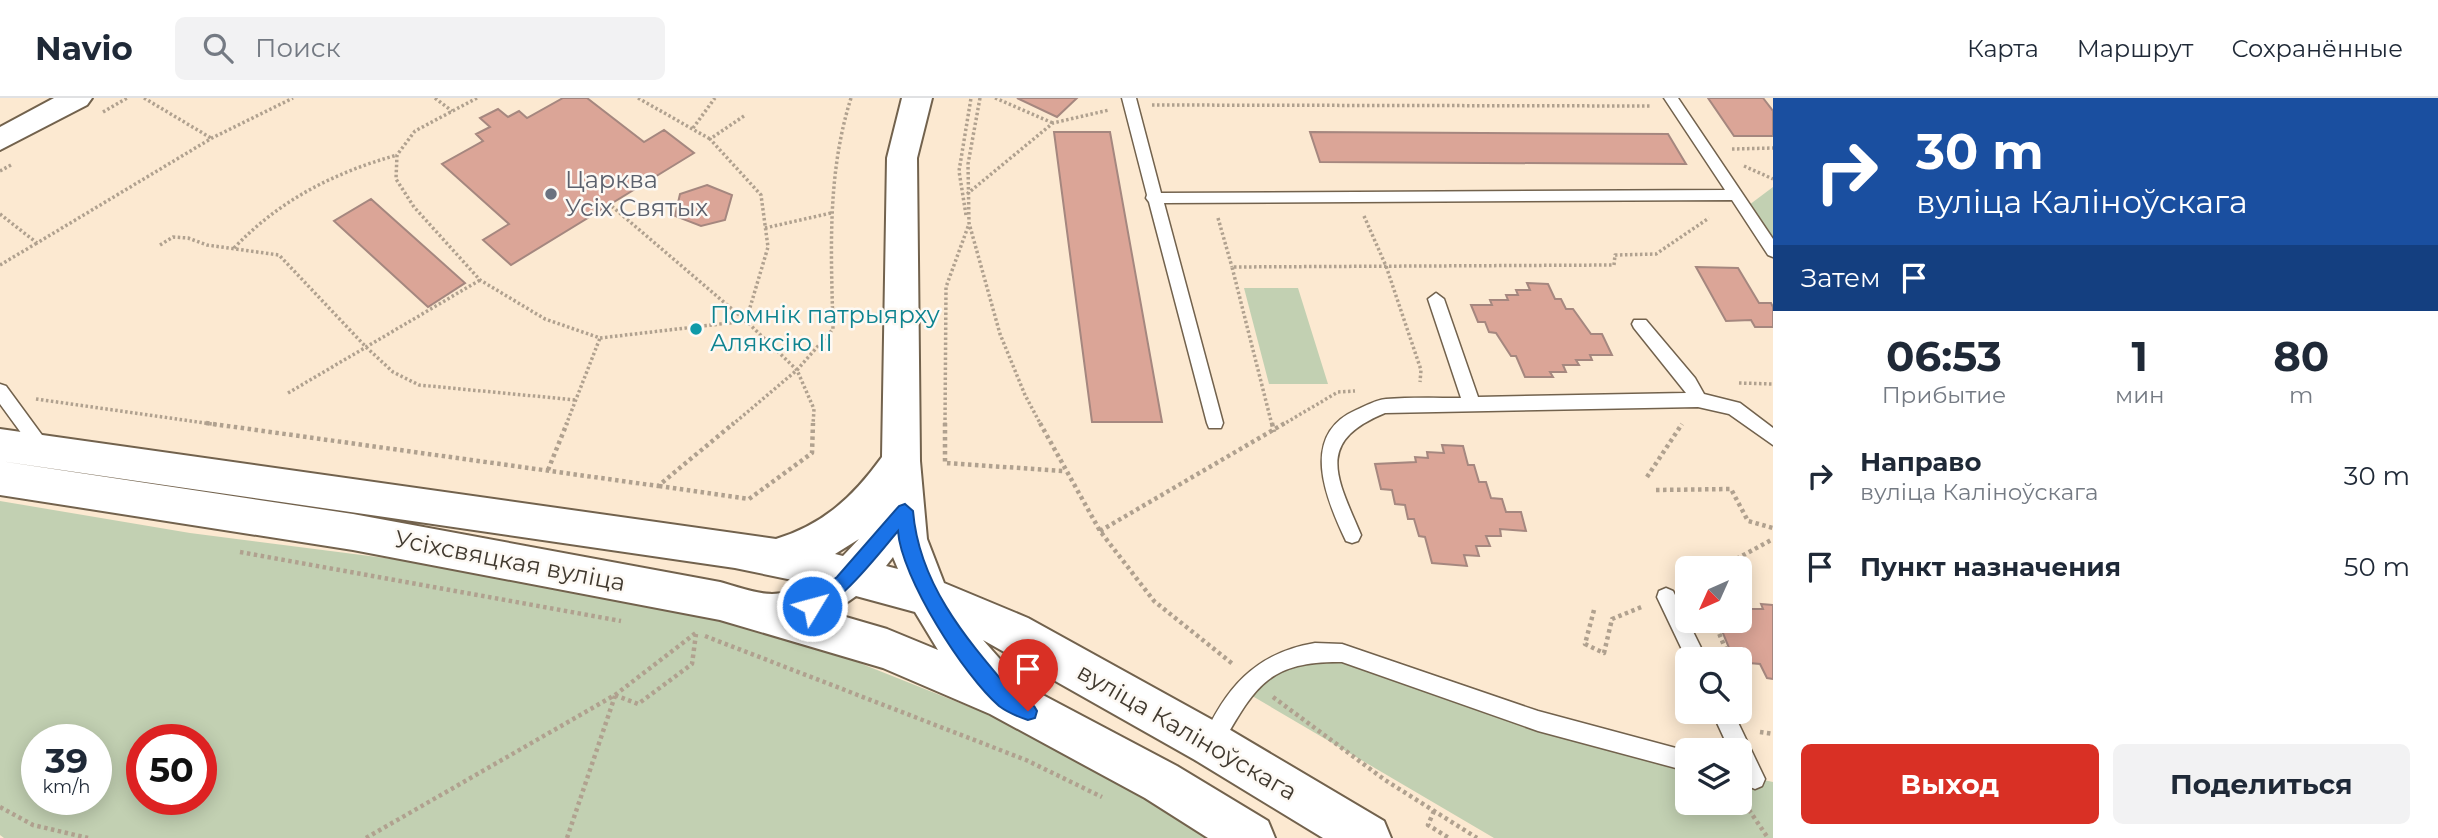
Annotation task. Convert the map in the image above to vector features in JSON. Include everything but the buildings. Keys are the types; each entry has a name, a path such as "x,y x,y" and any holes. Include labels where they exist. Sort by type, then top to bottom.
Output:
{"main road":[{"path":"0,140 77,98"},
{"path":"917,98 902,158 901,460 907,539 928,596 957,641 1006,699 1161,782 1251,838"},
{"name":"Усіхсвяцкая вуліца","path":"0,445 597,528 776,557 928,596"},
{"path":"776,557 811,547 848,526 865,510 901,460"},
{"name":"Усіхсвяцкая вуліца","path":"0,478 353,532 582,573 772,615 887,649 1006,699"},
{"path":"772,615 812,606 827,597 905,511"},
{"name":"вуліца Каліноўскага","path":"928,596 1013,632 1211,744 1367,838"}],"lane":[{"path":"1130,101 1153,198 1215,423"},
{"path":"1674,102 1773,251"},
{"path":"1153,198 1736,195"},
{"path":"1436,299 1472,404"},
{"path":"1640,324 1689,383 1698,400"},
{"path":"1,393 44,451"},
{"path":"1352,536 1330,479 1329,458 1334,436 1350,421 1384,406 1698,400 1734,408 1773,438"},
{"path":"1666,597 1691,647"},
{"path":"1211,744 1252,679 1273,663 1314,651 1342,653 1538,721 1675,758"},
{"path":"1728,724 1756,779"}],"path":[{"path":"144,98 212,138"},
{"path":"0,265 212,138 293,98"},
{"path":"435,98 452,111"},
{"path":"477,98 415,131 397,155 396,178 414,206 480,281 545,319 600,338 746,321"},
{"path":"638,98 710,139 761,195 768,247 746,321"},
{"path":"694,128 715,98"},
{"path":"658,486 797,370 832,329 831,212 840,128 851,98"},
{"path":"971,98 958,156 958,193 1000,334 1025,395 1100,531 1154,600 1326,738 1477,838"},
{"path":"980,98 968,164 969,223 946,287 945,463 1065,471"},
{"path":"995,98 1053,124"},
{"path":"967,194 1053,124 1130,101 1674,102"},
{"path":"710,139 744,116"},
{"path":"1705,149 1773,148"},
{"path":"234,249 257,222 307,187 355,165 397,155"},
{"path":"1355,197 1386,267 1421,370 1419,384"},
{"path":"1,393 749,499 812,453 814,409 797,370 746,321 608,203"},
{"path":"765,228 831,212"},
{"path":"0,214 37,243"},
{"path":"1217,217 1274,432"},
{"path":"1232,267 1614,265 1615,255 1656,254 1702,224"},
{"path":"160,245 173,237 279,255 366,347 393,372 419,385 576,400"},
{"path":"288,393 480,281"},
{"path":"548,470 600,338"},
{"path":"1755,384 1773,384"},
{"path":"1100,531 1274,432 1338,392 1362,391"},
{"path":"1647,477 1698,400"},
{"path":"1656,490 1731,489 1748,521 1773,528"},
{"path":"1742,556 1773,539"},
{"path":"232,551 630,622"},
{"path":"1594,610 1585,644 1604,653 1612,619"},
{"path":"683,631 696,633 1026,760 1113,802"},
{"path":"615,695 638,704 670,683 692,664 696,633"},
{"path":"366,838 615,695 696,633"},
{"path":"567,838 615,695"},
{"path":"0,807 33,825 88,838"},
{"path":"1434,811 1428,825 1449,838"},
{"path":"1752,814 1768,838"}],"green space":[{"path":"1773,187 1773,242 1749,205"},
{"path":"1244,288 1298,288 1328,384 1269,384"},
{"path":"0,501 190,533 440,565 723,620 827,650 995,717 1046,741 1225,838 4,838 0,835"},
{"path":"1314,651 1675,757 1675,815 1752,815 1752,778 1773,782 1773,838 1494,838 1242,690"}],"place":[{"name":"Царква Усіх Святых","path":"551,194"},
{"name":"Помнік патрыярху Аляксію II","path":"696,329"}],"route":[{"path":"812,606 843,583 870,555 905,511 907,539 928,596 957,641 1006,699 1028,711"}]}
